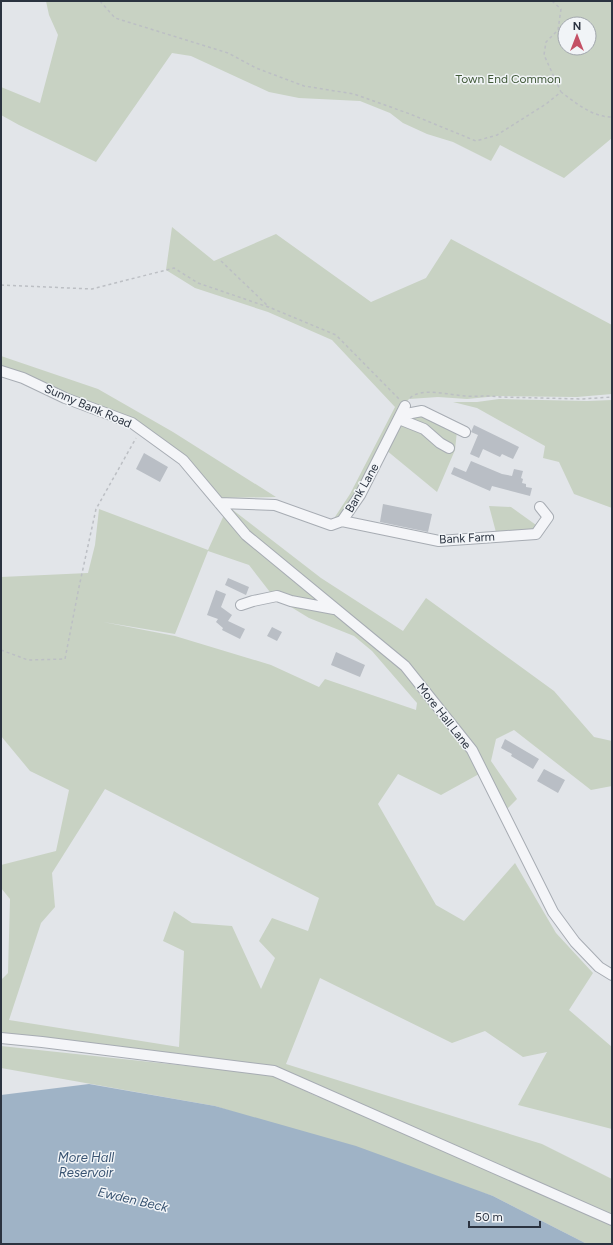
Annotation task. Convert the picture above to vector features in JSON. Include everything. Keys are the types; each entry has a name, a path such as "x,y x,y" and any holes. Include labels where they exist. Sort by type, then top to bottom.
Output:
{"street":[{"name":"Sunny Bank Road","path":"1,372 23,378 65,398 132,423 183,460 219,503"},
{"path":"402,413 422,411 466,432"},
{"path":"402,413 440,443 449,448"},
{"name":"Bank Lane","path":"219,503 275,506 331,525 342,521 360,495 402,413"},
{"name":"More Hall Lane","path":"219,503 246,535 405,666 472,750 553,912 575,942 599,967 612,975"},
{"name":"Bank Farm","path":"342,521 439,541 536,534 548,517 540,507"},
{"path":"241,605 277,596 291,601 336,609"},
{"path":"1,1038 274,1071 612,1220"}],"path":[{"path":"100,1 115,18 228,53 256,68 304,86 354,94 410,114 476,141 496,136 546,104 561,92"},
{"path":"552,1 561,9 558,30 546,42 544,55 561,92 582,108 606,117 612,117"},
{"path":"221,261 270,308"},
{"path":"1,285 92,289 174,268 198,283 270,308 336,335 402,413 411,397 415,394 426,392 466,396 488,395 500,397 582,399 612,397"},
{"path":"1,650 28,660 66,659 79,586 96,509 141,430"}],"green space":[{"name":"Town End Common","path":"46,1 612,1 612,138 564,178 500,145 491,161 453,142 427,134 403,123 390,113 360,101 299,98 269,92 191,56 172,53 96,162 1,115 1,87 40,103 58,35 49,15"},
{"path":"172,227 214,261 276,234 371,302 426,278 451,239 612,325 612,394 577,397 498,396 467,399 438,397 409,399 403,406 341,519 331,523 350,494 395,407 332,340 268,312 195,288 166,270"},
{"path":"1,356 98,389 173,432 276,497 220,498 185,456 132,423 1,367"},
{"path":"499,399 587,401 612,400 612,508 574,494 559,462 543,458 545,446 477,408 453,402 477,402"},
{"path":"408,407 457,431 455,450 437,492 386,450"},
{"path":"489,506 511,507 543,530 497,536"},
{"path":"229,507 321,578 403,631 426,598 554,691 594,737 612,741 612,786 591,790 514,730 496,739 491,761 517,799 506,810 475,751 407,663 247,531"},
{"path":"99,509 208,550 224,515 404,668 469,752 479,774 441,795 398,774 378,804 436,905 464,921 515,863 556,933 593,973 569,1010 612,1047 612,1129 518,1105 547,1052 523,1057 485,1031 452,1043 320,978 286,1064 542,1144 612,1179 612,1244 587,1244 493,1196 215,1106 1,1068 1,1046 272,1075 318,1097 306,1082 275,1067 1,1033 1,980 8,973 10,899 1,888 1,865 56,851 69,790 30,771 1,736 1,577 88,573 95,545","holes":["208,551 249,565 273,596 309,618 354,636 372,651 417,703 416,710 325,679 319,687 271,665 175,636 103,622 175,634","105,789 319,898 308,931 272,918 259,941 275,958 261,989 232,926 192,923 174,911 163,941 184,951 179,1047 9,1020 41,923 55,907 52,873"]}],"water":[{"name":"More Hall Reservoir","path":"89,1084 215,1106 356,1146 493,1196 587,1244 1,1244 1,1095"}],"building":[{"path":"474,425 519,447 513,459 502,454 500,457 483,449 479,458 470,454 478,435 471,432"},
{"path":"144,453 168,467 160,482 136,469"},
{"path":"471,461 502,474 512,476 514,469 523,471 521,478 523,479 522,483 526,484 526,487 532,488 530,496 492,486 490,491 451,474 454,467 466,472"},
{"path":"383,504 432,514 428,532 380,522"},
{"path":"228,578 249,587 246,595 225,585"},
{"path":"216,590 226,594 221,607 232,615 228,621 245,629 240,639 222,630 223,628 216,622 218,619 207,615"},
{"path":"272,627 282,632 277,641 267,636"},
{"path":"336,652 365,665 360,677 331,665"},
{"path":"505,739 539,759 533,769 511,756 512,754 501,748"},
{"path":"544,769 565,780 558,793 537,781"}],"water label":[{"name":"Ewden Beck","path":"133,1199"}]}
